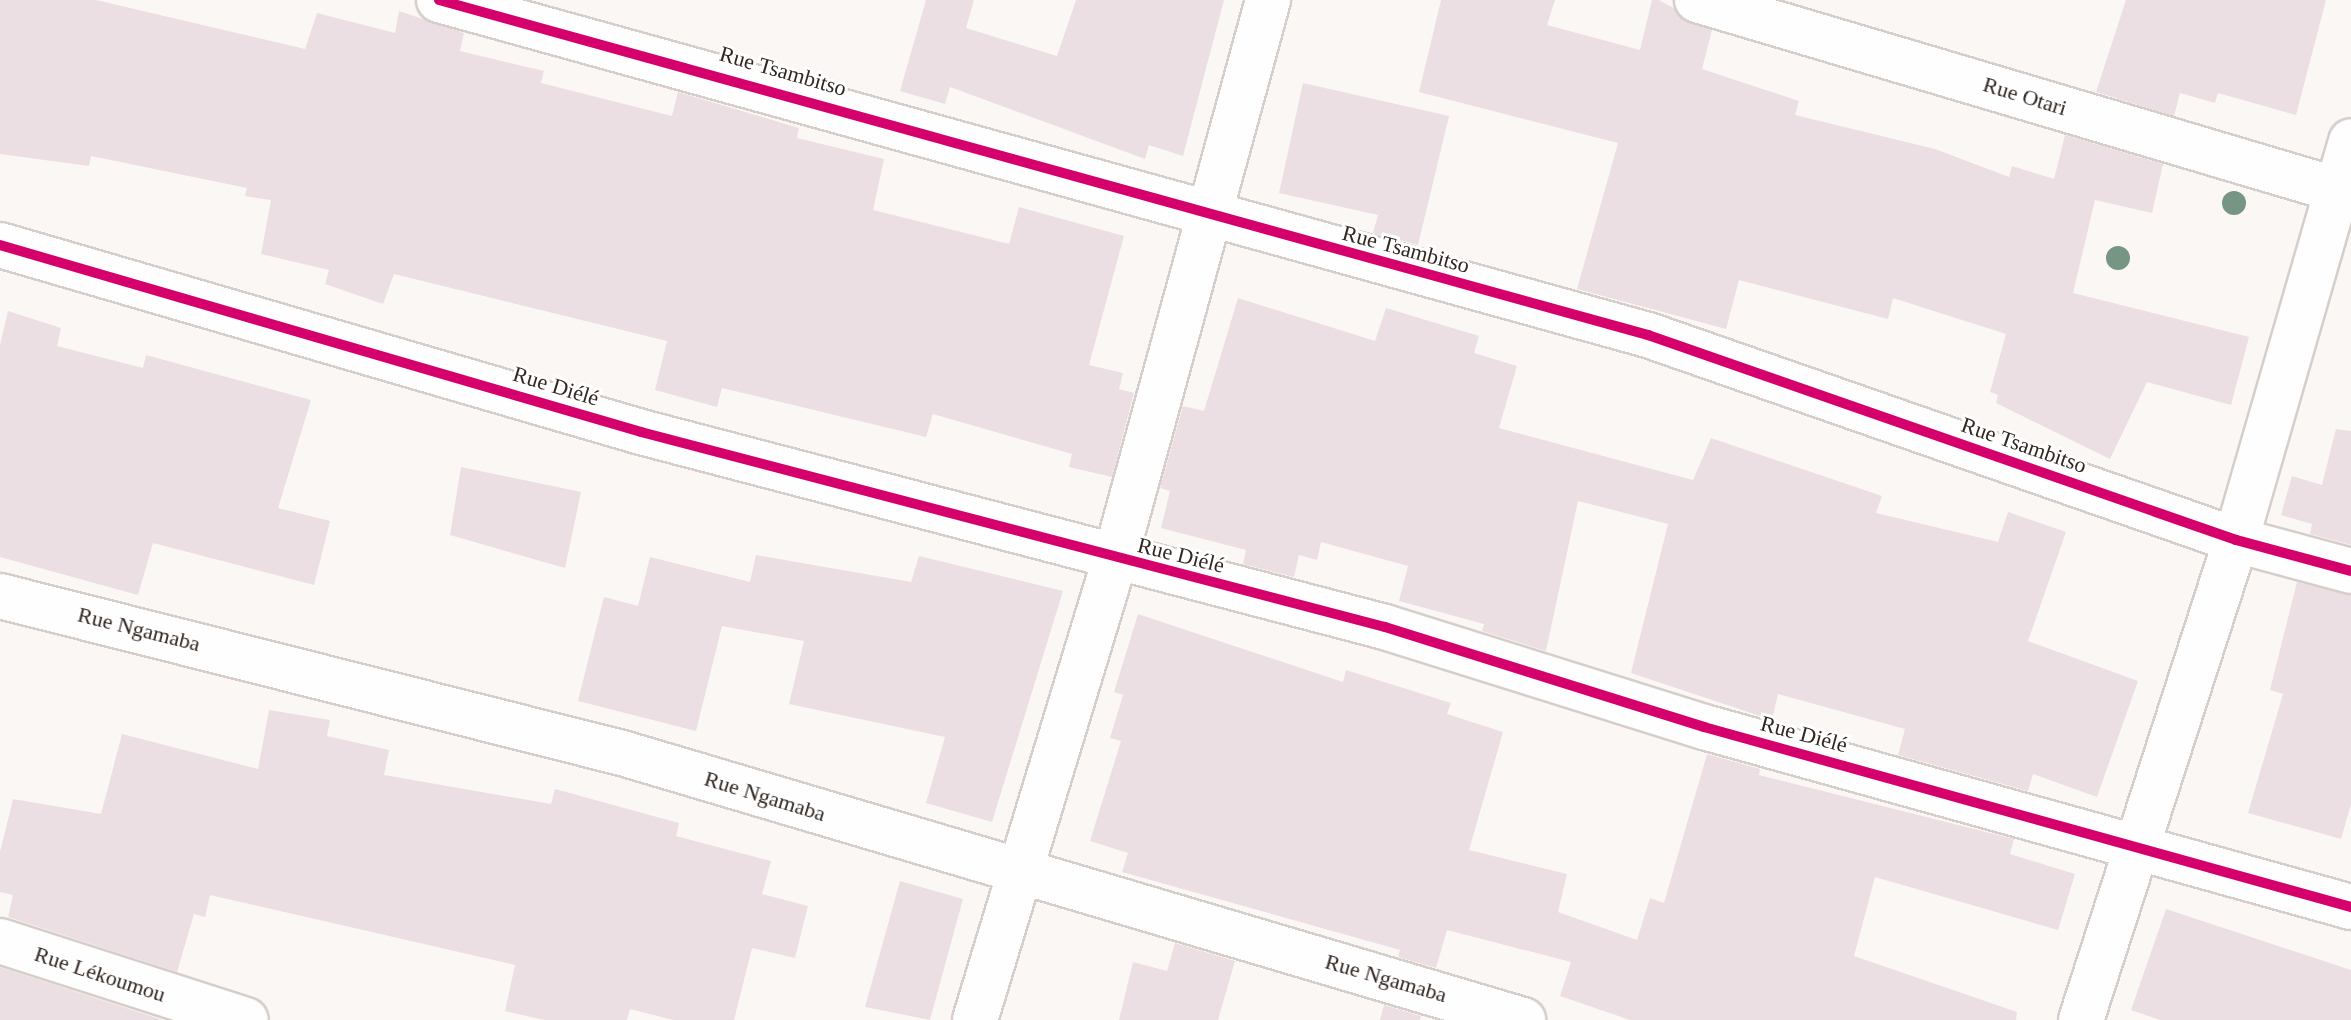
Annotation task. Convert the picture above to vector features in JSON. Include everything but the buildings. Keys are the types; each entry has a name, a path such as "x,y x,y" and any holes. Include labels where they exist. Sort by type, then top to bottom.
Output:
{"street":[{"name":"Rue Tsambitso","path":"439,0 724,74 1205,216 1648,335 2236,540 2351,571"},
{"path":"975,1020 1115,559 1205,216 1268,0"},
{"name":"Rue Otari","path":"1697,0 2344,192"},
{"path":"2081,1020 2236,540 2344,192 2351,141"},
{"name":"Rue Diélé","path":"0,245 641,432 1115,559 1385,627 1704,727 2351,907"},
{"name":"Rue Ngamaba","path":"0,596 622,753 1523,1020"},
{"name":"Rue Lékoumou","path":"0,941 246,1020"}],"cycle path":[{"path":"439,0 1648,335 2236,540 2351,571"},
{"path":"0,245 641,432 1385,627 1704,727 2351,907"}]}
